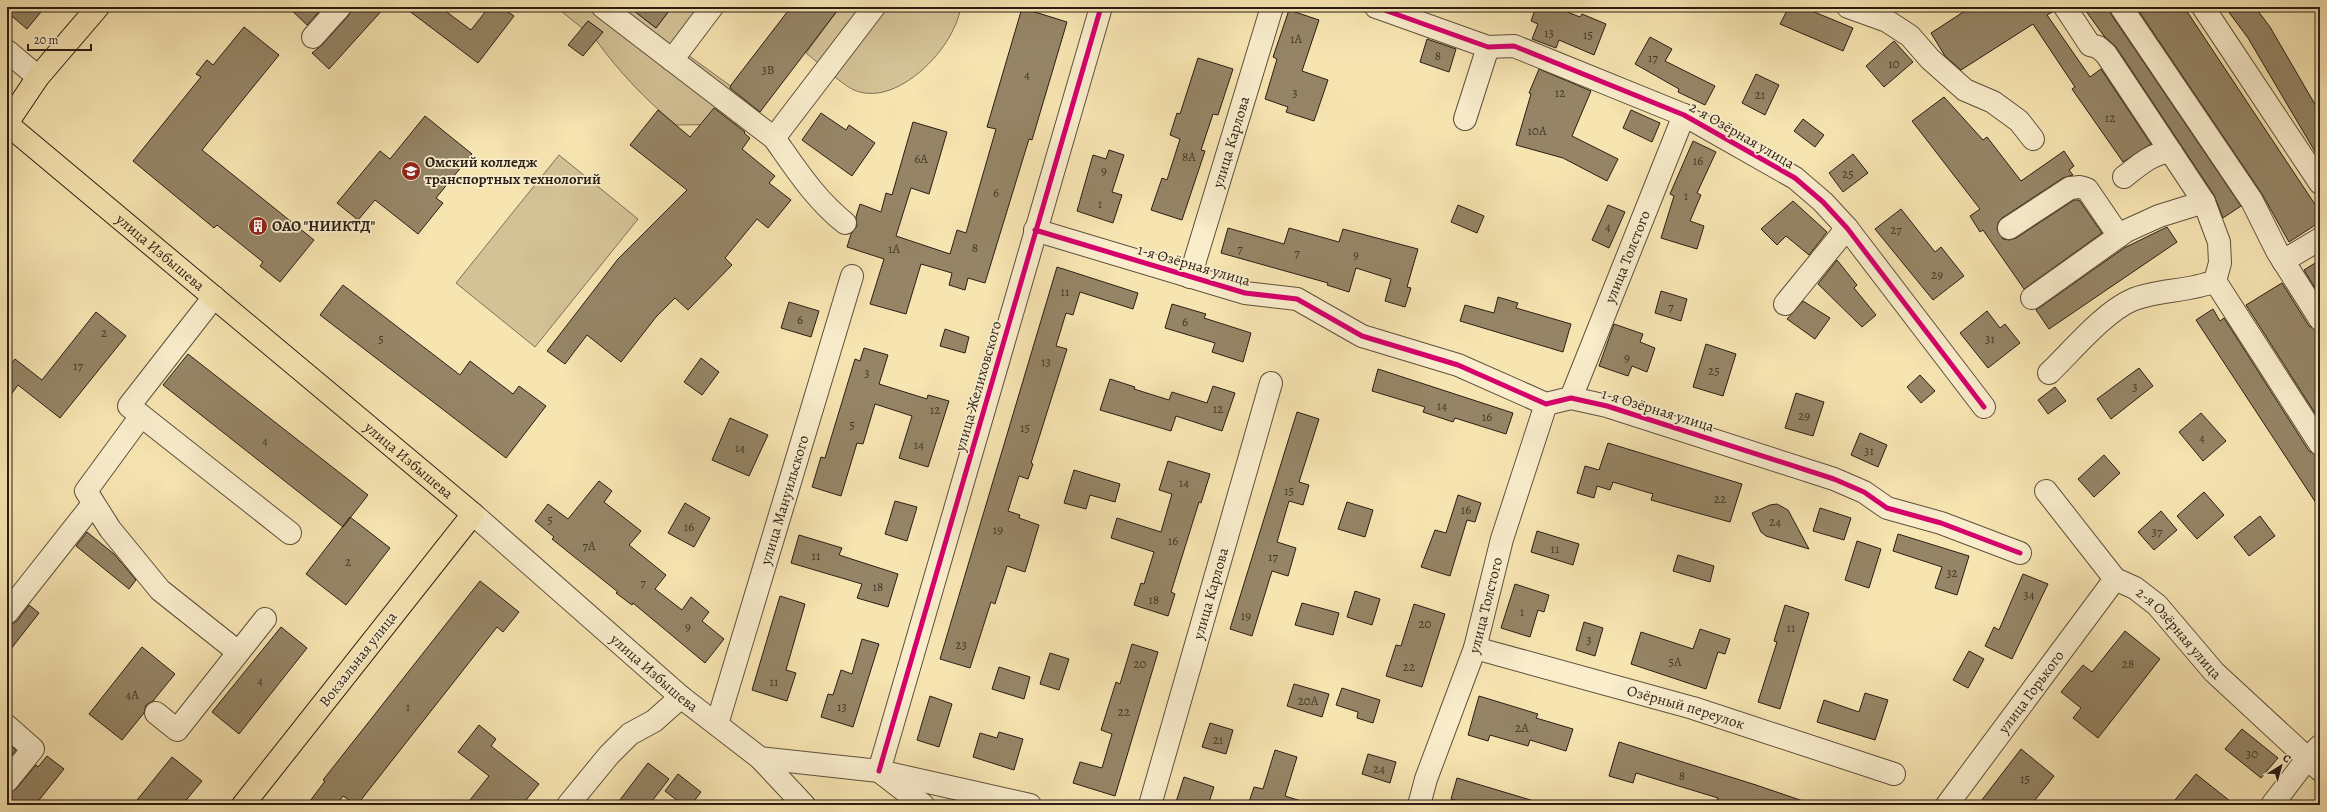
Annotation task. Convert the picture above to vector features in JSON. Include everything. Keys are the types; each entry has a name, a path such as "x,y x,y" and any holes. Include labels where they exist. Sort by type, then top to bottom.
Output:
{"main road":[{"path":"7,124 38,77 98,7"},
{"name":"улица Избышева","path":"7,124 473,514"},
{"name":"Вокзальная улица","path":"243,805 473,514"}],"street":[{"path":"313,37 340,7"},
{"path":"603,7 774,138 806,184 826,207 844,223"},
{"path":"672,60 712,7"},
{"path":"774,138 874,7"},
{"name":"улица Желиховского","path":"879,771 1101,7"},
{"name":"улица Карлова","path":"1190,277 1272,7"},
{"name":"2-я Озёрная улица","path":"1376,7 1488,47 1514,46 1684,115 1795,178 1823,202 1847,228 1984,407"},
{"path":"2065,7 2090,45 2098,47 2106,54 2204,202 2219,242 2220,263 2215,281 2320,444"},
{"path":"2121,7 2252,201 2283,261 2320,319"},
{"path":"2203,7 2320,184"},
{"path":"1852,8 1888,21 1910,36 1930,59 1965,90 1993,102 2019,121 2033,139"},
{"path":"1465,119 1488,47"},
{"path":"7,51 38,77"},
{"name":"улица Толстого","path":"1571,398 1684,115"},
{"path":"2124,177 2150,158 2162,152 2171,152"},
{"path":"2008,228 2070,188 2080,187 2087,189 2119,236"},
{"path":"2032,298 2119,236 2159,216 2204,202"},
{"path":"1784,304 1847,228"},
{"name":"1-я Озёрная улица","path":"1035,230 1244,293 1297,299 1362,336 1458,365 1546,404 1571,398 1607,406 1834,479 1864,492 1887,508 1941,523 2020,553"},
{"path":"2283,261 2320,240"},
{"name":"улица Мануильского","path":"718,724 852,276"},
{"path":"2049,373 2103,320 2131,300 2165,291 2204,286 2215,281"},
{"path":"214,297 129,406 290,533"},
{"name":"улица Карлова","path":"1150,805 1271,383"},
{"name":"улица Толстого","path":"1419,805 1426,779 1475,648 1502,539 1546,404"},
{"path":"141,416 86,491 120,542 160,590 238,652"},
{"name":"2-я Озёрная улица","path":"2046,491 2115,579 2135,588 2157,605 2214,672 2316,759"},
{"path":"7,613 94,504"},
{"name":"улица Избышева","path":"473,514 681,697 718,724 760,758 804,805"},
{"name":"улица Горького","path":"1947,805 2115,579"},
{"path":"156,713 177,730 265,619"},
{"name":"Озёрный переулок","path":"1475,648 1693,708 1894,774"},
{"path":"568,805 609,754 630,734 654,720 681,697"},
{"path":"7,726 32,749 7,781"},
{"path":"760,758 879,771 1030,805"},
{"path":"2272,805 2316,759"},
{"path":"879,771 923,805"}],"shaded area":[{"path":"556,7 629,7 656,28 672,7 706,7 688,55 762,109 744,124 676,125 633,85 605,52 596,40 602,32 588,21 582,28"},
{"path":"840,7 961,7 956,25 946,42 937,55 925,67 912,78 898,86 883,92 869,93 849,88 806,53"},
{"path":"559,155 638,219 535,347 456,283"}],"building":[{"path":"7,7 45,7 27,29 7,12"},
{"path":"288,7 323,7 307,25"},
{"path":"352,7 385,7 329,69 312,53 322,45 349,15"},
{"path":"404,7 440,7 471,30 489,7 501,7 514,16 478,63"},
{"path":"629,7 672,7 656,28"},
{"path":"791,7 840,7 760,112 730,88"},
{"path":"1536,7 1555,7 1580,17 1582,14 1606,24 1594,55 1559,40 1556,48 1532,39 1538,24 1531,21"},
{"path":"1789,7 1802,7 1853,28 1843,51 1780,24"},
{"path":"1971,7 2053,7 2054,11 2047,15 2090,77 2101,69 2151,144 2123,162 2072,89 2075,87 2033,24 1961,70 1945,56 1931,33"},
{"path":"2083,7 2109,7 2111,14 2241,206 2223,218 2214,195 2116,47 2104,36"},
{"path":"2136,7 2184,7 2320,212 2320,222 2289,242 2262,194"},
{"path":"2225,7 2255,7 2270,27 2320,113 2320,160 2248,38"},
{"path":"1022,8 1067,22 1032,140 1029,139 985,283 968,278 965,290 949,285 952,273 921,264 906,314 870,304 884,259 847,247 851,234 857,226 856,217 860,204 881,212 886,193 892,195 913,122 947,132 929,194 911,188 896,236 950,254 957,230 966,233 996,129 987,127"},
{"path":"1289,10 1319,20 1302,71 1328,80 1314,121 1286,112 1288,107 1265,99 1277,59 1273,57"},
{"path":"588,21 603,32 583,56 568,45"},
{"path":"244,27 279,55 202,150 314,240 280,282 260,266 263,262 217,225 214,228 133,161 201,77 196,74 207,60 213,65"},
{"path":"1650,37 1672,49 1665,61 1715,86 1705,105 1678,92 1679,89 1635,64"},
{"path":"1427,39 1456,49 1449,72 1420,62"},
{"path":"1894,41 1913,62 1884,87 1866,66"},
{"path":"1198,58 1233,69 1218,115 1213,114 1201,150 1205,151 1182,220 1151,210 1162,178 1167,180 1180,139 1170,135 1177,113 1180,114"},
{"path":"1539,69 1591,91 1572,136 1618,159 1607,181 1563,158 1516,145 1531,94 1529,93"},
{"path":"1756,74 1779,85 1765,115 1742,103"},
{"path":"1944,97 1983,140 1987,137 2021,181 2064,151 2074,166 2069,170 2073,175 2063,178 2002,218 1998,223 1997,229 2003,239 2009,240 2016,238 2074,200 2079,200 2102,233 2024,289 1983,230 1980,232 1970,216 1980,209 1912,121"},
{"path":"714,108 745,132 744,133 750,138 742,149 775,176 769,183 791,200 768,228 757,219 725,258 732,265 688,310 675,298 656,317 621,362 587,335 565,364 547,351 618,259 687,190 630,145 658,110 690,137"},
{"path":"1631,110 1660,123 1652,142 1623,128"},
{"path":"821,113 846,130 849,125 875,143 852,176 802,140"},
{"name":"Омский колледж транспортных технологий","path":"425,116 472,154 436,198 443,203 418,234 375,200 358,220 337,203 380,151 390,159"},
{"path":"1803,119 1824,135 1815,147 1794,131"},
{"path":"1693,141 1716,152 1697,193 1701,195 1690,221 1704,226 1697,249 1661,238 1674,196 1670,194"},
{"path":"1109,150 1124,155 1112,192 1122,195 1113,223 1077,211 1093,155 1106,159"},
{"path":"1853,154 1868,173 1843,192 1829,173"},
{"path":"1793,201 1827,232 1809,255 1786,236 1777,245 1761,229"},
{"path":"1458,205 1484,216 1477,233 1451,222"},
{"path":"1608,205 1625,212 1609,248 1592,240"},
{"path":"1901,209 1935,252 1941,247 1964,276 1933,300 1875,229"},
{"path":"2167,227 2177,242 2049,329 2036,310 2124,248"},
{"path":"1228,228 1284,244 1289,228 1339,242 1343,229 1418,249 1407,287 1411,288 1405,307 1385,301 1391,279 1356,268 1349,292 1327,285 1328,283 1221,253"},
{"path":"1837,260 1857,285 1854,288 1876,315 1862,327 1818,284"},
{"path":"2320,260 2320,296 2304,270"},
{"path":"1057,267 1138,293 1133,309 1080,292 1073,315 1066,313 1056,346 1067,349 1031,463 1033,464 1028,479 1019,476 1008,511 1020,515 1019,518 1039,525 1025,572 1007,566 995,604 991,602 970,668 940,659"},
{"path":"2282,283 2309,326 2320,331 2320,421 2246,305"},
{"path":"343,285 460,375 470,361 513,394 519,386 546,406 506,458 320,315"},
{"path":"1661,291 1687,299 1681,321 1655,313"},
{"path":"1498,297 1518,303 1516,308 1571,324 1563,352 1460,321 1465,305 1494,313"},
{"path":"1803,301 1830,318 1815,339 1787,319"},
{"path":"789,302 819,311 811,337 781,328"},
{"path":"1172,304 1206,314 1204,318 1251,333 1243,362 1212,352 1215,343 1165,328"},
{"path":"2213,309 2220,321 2224,318 2309,451 2320,456 2320,509 2196,320"},
{"path":"1987,311 2000,328 2005,324 2020,343 1988,368 1960,333"},
{"path":"96,312 126,336 60,418 18,385 7,400 7,369 15,359 42,380"},
{"path":"1614,324 1643,334 1640,342 1655,348 1647,372 1632,366 1628,376 1599,366"},
{"path":"945,329 969,337 965,353 940,346"},
{"path":"1706,344 1736,354 1723,396 1693,387"},
{"path":"864,348 888,355 879,384 927,399 928,395 949,401 928,467 899,458 912,416 875,404 863,444 857,443 841,496 812,487 821,457 825,458 855,359 860,361"},
{"path":"188,354 368,495 343,527 163,385"},
{"path":"701,358 719,372 702,395 684,382"},
{"path":"2139,368 2153,386 2111,419 2097,399"},
{"path":"1378,369 1513,413 1506,434 1455,418 1453,422 1423,412 1425,407 1372,391"},
{"path":"1920,375 1935,391 1921,403 1907,387"},
{"path":"1110,379 1135,387 1134,389 1169,400 1172,392 1207,403 1213,386 1235,393 1222,431 1176,416 1171,431 1100,410"},
{"path":"2055,387 2066,401 2048,414 2038,400"},
{"path":"1796,393 1824,402 1813,436 1785,428"},
{"path":"1297,412 1319,419 1299,482 1309,485 1303,505 1289,501 1277,542 1296,548 1288,576 1272,571 1252,636 1230,629"},
{"path":"2201,413 2226,441 2203,461 2179,432"},
{"path":"730,418 768,435 749,476 712,460"},
{"path":"1860,433 1887,445 1878,467 1851,455"},
{"path":"1608,443 1742,484 1730,522 1651,500 1653,494 1613,482 1610,490 1597,486 1594,498 1577,493 1585,466 1599,470"},
{"path":"2104,455 2120,473 2094,497 2078,479"},
{"path":"1168,461 1210,474 1201,503 1199,502 1171,592 1175,594 1168,616 1134,605 1141,583 1144,584 1154,552 1111,538 1117,518 1161,532 1172,494 1159,490"},
{"path":"1074,470 1120,484 1115,502 1090,495 1086,509 1064,503"},
{"path":"599,481 612,491 604,502 641,531 629,545 666,575 655,589 682,610 691,597 709,612 702,621 724,639 705,663 633,603 632,605 616,593 618,592 552,539 554,537 535,521 548,504 568,519"},
{"path":"2204,492 2224,515 2197,539 2177,516"},
{"path":"1458,495 1481,503 1475,522 1467,520 1450,576 1421,567 1435,530 1446,533"},
{"path":"895,501 917,507 907,541 885,534"},
{"path":"1347,502 1373,510 1365,537 1338,529"},
{"path":"685,503 710,518 694,547 668,533"},
{"path":"1777,504 1788,510 1809,549 1766,536 1761,532 1752,513 1770,505"},
{"path":"1820,508 1851,518 1844,540 1813,531"},
{"path":"2161,511 2177,530 2154,550 2138,532"},
{"path":"2260,516 2275,536 2249,556 2234,537"},
{"path":"350,517 390,548 346,605 306,574"},
{"path":"1537,531 1579,544 1573,565 1531,552"},
{"path":"87,532 114,554 136,580 129,589 76,546"},
{"path":"1898,534 1969,556 1957,595 1935,588 1942,567 1893,551"},
{"path":"799,535 842,548 839,555 898,574 888,607 857,598 862,584 791,563"},
{"path":"1857,541 1881,549 1869,588 1845,580"},
{"path":"1678,555 1714,566 1710,582 1673,571"},
{"path":"2023,574 2048,584 2012,659 1985,646 1994,627 1999,630"},
{"path":"480,581 519,612 503,632 497,627 357,805 343,796 336,805 307,805 325,781 323,780"},
{"path":"1515,584 1549,595 1544,612 1538,610 1530,637 1501,628"},
{"path":"1355,591 1380,599 1372,625 1347,617"},
{"path":"780,596 805,604 786,670 796,673 787,701 752,690"},
{"path":"1302,603 1339,613 1333,635 1295,625"},
{"path":"1414,604 1445,614 1422,687 1386,676 1396,645 1401,646"},
{"path":"29,605 39,613 7,654 7,626 17,621"},
{"path":"1785,605 1809,613 1780,709 1758,702 1777,642 1774,641"},
{"path":"1584,622 1603,628 1595,656 1576,650"},
{"path":"281,627 307,648 239,734 212,712"},
{"path":"1700,629 1730,639 1725,654 1718,652 1706,689 1631,664 1641,632 1693,649"},
{"path":"2125,631 2160,659 2098,738 2073,718 2081,708 2061,692 2083,665 2092,672"},
{"path":"862,639 879,644 853,727 821,717 828,694 833,695 841,670 852,674"},
{"path":"1132,644 1158,652 1115,796 1073,783 1080,762 1102,768 1112,734 1101,730 1116,682 1120,684"},
{"path":"142,647 175,674 153,701 146,705 144,713 122,740 89,714"},
{"path":"1969,651 1984,659 1968,688 1953,680"},
{"path":"1050,653 1069,659 1059,690 1040,684"},
{"path":"999,667 1030,677 1024,699 992,689"},
{"path":"1294,684 1329,694 1322,717 1287,706"},
{"path":"1342,688 1380,700 1373,723 1357,718 1358,712 1336,705"},
{"path":"1865,693 1888,700 1875,740 1817,722 1824,700 1859,712"},
{"path":"930,696 952,704 939,747 917,740"},
{"path":"1479,696 1538,714 1536,718 1573,729 1566,751 1530,740 1528,746 1490,735 1488,741 1468,735"},
{"path":"1210,723 1233,730 1226,754 1202,747"},
{"path":"479,725 496,739 491,746 539,784 522,805 466,805 489,776 458,752"},
{"path":"2242,729 2278,758 2261,778 2225,749"},
{"path":"999,732 1023,739 1014,770 973,757 980,733 997,738"},
{"path":"1619,742 1803,801 1803,805 1716,805 1718,798 1636,773 1633,783 1609,776"},
{"path":"7,743 16,750 7,761"},
{"path":"2021,749 2054,776 2031,805 1978,805"},
{"path":"1275,750 1297,757 1285,796 1301,801 1300,805 1248,805 1254,787 1263,789"},
{"path":"1368,754 1396,762 1390,783 1362,774"},
{"path":"47,756 64,769 35,805 7,805 7,793 16,789 36,765 38,767"},
{"path":"172,757 202,781 182,805 133,805"},
{"path":"648,763 669,779 649,805 616,805"},
{"path":"678,774 701,792 691,805 683,805 665,791"},
{"path":"2196,774 2235,805 2171,805"},
{"path":"1184,777 1214,787 1208,805 1175,805"},
{"path":"1457,778 1534,801 1534,805 1472,805 1451,799"}],"cycle path":[{"path":"879,771 1101,7"},
{"path":"1376,7 1488,47 1514,46 1684,115 1795,178 1823,202 1847,228 1984,407"},
{"path":"1035,230 1245,293 1297,299 1362,336 1458,365 1546,404 1571,398 1607,406 1834,479 1864,492 1887,508 1941,523 2020,553"}],"place":[{"name":"Омский колледж транспортных технологий","path":"411,171"},
{"name":"ОАО \"НИИКТД\"","path":"258,226"}]}
